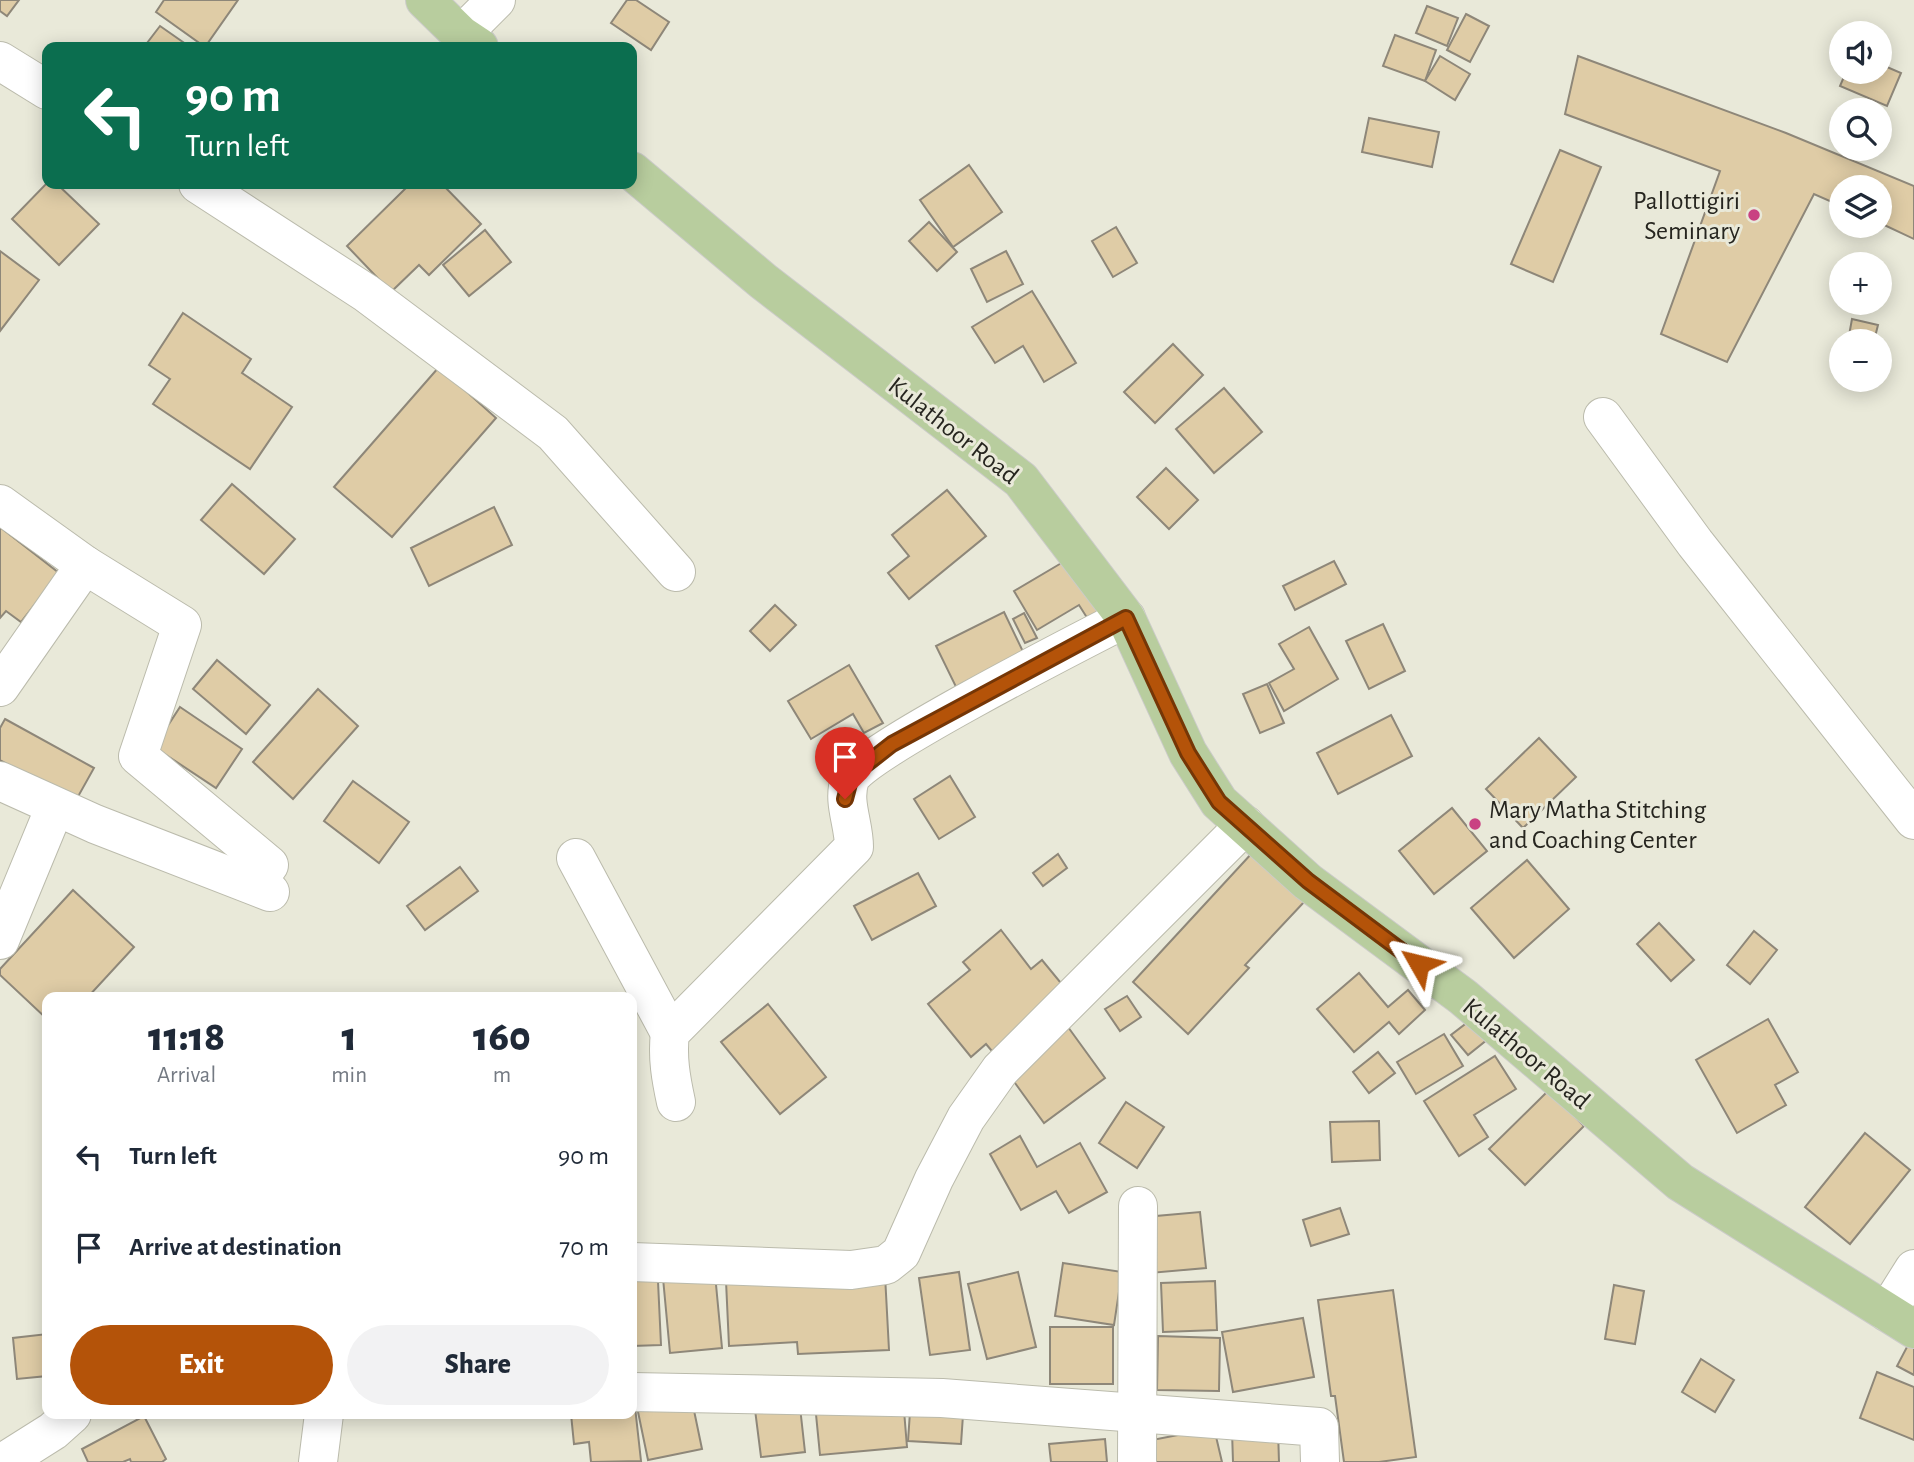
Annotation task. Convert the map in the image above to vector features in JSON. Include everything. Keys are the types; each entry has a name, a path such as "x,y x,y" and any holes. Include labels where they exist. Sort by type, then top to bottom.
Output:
{"main road":[{"path":"425,0 470,41"},
{"name":"Kulathoor Road","path":"637,175 763,281 1021,480 1126,618 1188,753 1219,802 1308,881 1463,998 1680,1182 1901,1320"}],"street":[{"path":"470,41 496,0"},
{"path":"0,61 42,87"},
{"path":"206,189 366,293 553,433 676,572"},
{"path":"1603,417 1695,543 1914,820"},
{"path":"0,504 85,565 182,625 138,756 269,878 55,807 0,780"},
{"path":"0,687 85,565"},
{"path":"670,1033 855,847 854,829 845,799 851,776 892,744 1126,618"},
{"path":"0,940 55,807"},
{"path":"637,1262 851,1270 886,1265 901,1253 934,1179 966,1118 1000,1070 1245,825"},
{"path":"576,858 670,1033 669,1069 676,1102"},
{"path":"1137,1462 1138,1206"},
{"path":"1901,1320 1914,1269"},
{"path":"637,1392 942,1398 1319,1427 1320,1462"},
{"path":"4,1462 53,1432 67,1419"},
{"path":"318,1462 323,1419"}],"building":[{"path":"0,0 19,0 7,16 0,11"},
{"path":"164,0 238,0 209,42 198,42 156,12"},
{"path":"627,0 636,0 669,22 651,50 611,23"},
{"path":"1427,6 1458,18 1447,46 1416,33"},
{"path":"1466,14 1489,26 1470,62 1447,50"},
{"path":"160,26 183,42 148,42"},
{"path":"1395,35 1436,50 1425,81 1383,66"},
{"path":"1440,56 1470,74 1455,100 1425,81"},
{"name":"Pallottigiri Seminary","path":"1578,56 1829,151 1829,161 1854,161 1887,175 1829,175 1829,201 1814,194 1727,362 1661,334 1720,171 1565,114"},
{"path":"1892,69 1901,73 1890,98 1868,98 1840,86 1892,84"},
{"path":"1369,118 1439,132 1432,167 1362,152"},
{"path":"1560,150 1601,167 1553,282 1511,264"},
{"path":"969,165 1002,212 953,247 920,200"},
{"name":"Pallottigiri Seminary","path":"1892,177 1914,186 1914,239 1892,229"},
{"path":"42,188 62,189 99,224 59,265 12,219"},
{"path":"405,189 447,189 481,224 429,275 419,265 391,292 347,246"},
{"path":"929,222 957,252 937,271 909,241"},
{"path":"1116,227 1137,263 1113,277 1092,241"},
{"path":"485,230 511,262 469,296 443,265"},
{"path":"0,251 39,280 0,331"},
{"path":"1006,251 1023,284 987,302 971,269"},
{"path":"1032,291 1076,363 1044,382 1023,346 995,363 972,327"},
{"path":"183,313 251,359 242,373 292,407 250,469 153,404 170,379 149,365"},
{"path":"1852,319 1878,325 1877,329 1850,329"},
{"path":"1173,344 1203,375 1155,423 1124,392"},
{"path":"439,367 496,418 392,537 334,487"},
{"path":"1224,388 1262,432 1214,473 1176,429"},
{"path":"1166,468 1198,500 1169,529 1137,497"},
{"path":"232,484 295,539 264,574 201,520"},
{"path":"947,490 986,536 909,599 888,573 909,556 892,535"},
{"path":"494,507 512,545 429,586 411,548"},
{"path":"0,527 59,573 21,622 6,611 0,618"},
{"path":"1075,555 1109,613 1091,624 1079,605 1037,630 1014,591"},
{"path":"1334,561 1346,584 1295,610 1283,586"},
{"path":"775,605 796,625 770,651 750,631"},
{"path":"1004,612 1027,660 959,693 936,646"},
{"path":"1024,613 1037,638 1025,643 1013,619"},
{"path":"1383,624 1405,671 1369,689 1346,641"},
{"path":"1309,627 1338,679 1284,711 1269,683 1294,669 1279,644"},
{"path":"217,660 270,705 246,734 193,689"},
{"path":"849,665 883,723 864,733 853,714 811,739 788,701"},
{"path":"1267,684 1284,723 1260,733 1243,694"},
{"path":"318,689 358,726 293,799 253,762"},
{"path":"180,707 242,749 216,788 154,747"},
{"path":"1391,715 1412,756 1338,794 1317,753"},
{"path":"5,719 94,768 75,802 0,760 0,728"},
{"path":"1539,738 1576,777 1523,828 1486,789"},
{"path":"950,776 975,817 939,839 914,799"},
{"path":"353,781 409,822 379,863 324,821"},
{"path":"1452,808 1487,851 1434,894 1399,851"},
{"path":"1253,852 1305,901 1245,965 1249,968 1188,1034 1133,982"},
{"path":"1058,854 1067,868 1043,886 1033,873"},
{"path":"1527,860 1569,909 1514,958 1471,908"},
{"path":"460,867 478,891 425,930 407,906"},
{"path":"918,873 936,906 872,940 854,906"},
{"path":"73,890 134,947 93,992 42,992 42,1014 0,975 0,969"},
{"path":"1659,923 1694,960 1671,981 1637,944"},
{"path":"1001,930 1031,969 1042,960 1065,988 1002,1063 986,1044 971,1057 928,1004 970,970 963,962"},
{"path":"1754,931 1777,950 1750,984 1727,965"},
{"path":"1359,973 1388,1007 1408,990 1425,1010 1399,1034 1389,1022 1354,1052 1317,1009"},
{"path":"1127,996 1141,1017 1120,1031 1105,1009"},
{"path":"768,1004 826,1077 780,1114 721,1042"},
{"path":"1477,1015 1493,1035 1468,1055 1451,1035"},
{"path":"1768,1019 1798,1072 1775,1085 1786,1105 1737,1133 1696,1060"},
{"path":"1068,1027 1105,1078 1044,1123 1007,1072"},
{"path":"1444,1034 1463,1066 1416,1094 1397,1062"},
{"path":"1378,1052 1395,1073 1369,1093 1353,1072"},
{"path":"1495,1056 1516,1089 1474,1115 1488,1137 1459,1156 1424,1101"},
{"path":"1549,1090 1584,1126 1525,1185 1489,1149"},
{"path":"1126,1102 1164,1127 1137,1168 1099,1143"},
{"path":"1379,1121 1380,1160 1332,1162 1330,1122"},
{"path":"1865,1133 1910,1170 1850,1244 1805,1207"},
{"path":"1020,1136 1037,1167 1080,1143 1107,1192 1069,1213 1056,1191 1021,1210 990,1154"},
{"path":"1340,1208 1349,1234 1311,1246 1303,1220"},
{"path":"1200,1212 1206,1268 1150,1273 1145,1217"},
{"path":"657,1260 661,1345 637,1346 637,1261"},
{"path":"1063,1263 1122,1272 1114,1325 1055,1316"},
{"path":"959,1272 970,1350 930,1355 919,1278"},
{"path":"1018,1272 1036,1347 987,1359 968,1284"},
{"path":"715,1274 722,1348 670,1353 663,1278"},
{"path":"885,1275 889,1350 798,1354 797,1342 729,1346 726,1281"},
{"path":"1215,1281 1217,1330 1163,1332 1161,1283"},
{"path":"1614,1285 1644,1291 1635,1344 1605,1339"},
{"path":"1393,1290 1416,1457 1379,1462 1344,1462 1335,1396 1331,1396 1318,1300"},
{"path":"1303,1318 1314,1377 1233,1392 1222,1332"},
{"path":"1050,1327 1113,1327 1113,1384 1050,1384"},
{"path":"42,1335 42,1376 17,1379 13,1338"},
{"path":"1158,1336 1220,1338 1219,1391 1157,1390"},
{"path":"1908,1345 1914,1348 1914,1375 1897,1366"},
{"path":"1701,1359 1734,1380 1715,1412 1682,1392"},
{"path":"1877,1372 1914,1387 1914,1440 1860,1418"},
{"path":"902,1386 907,1447 820,1455 814,1394"},
{"path":"798,1389 805,1452 761,1457 753,1394"},
{"path":"691,1396 702,1449 648,1460 637,1407"},
{"path":"910,1412 963,1415 961,1444 908,1441"},
{"path":"138,1419 146,1419 166,1459 162,1462 131,1462 130,1459 123,1462 88,1462 82,1449"},
{"path":"572,1419 636,1419 641,1461 591,1462 589,1442 574,1444"},
{"path":"1214,1428 1222,1462 1151,1462 1147,1441"},
{"path":"1278,1429 1279,1462 1233,1462 1232,1431"},
{"path":"1105,1439 1107,1462 1051,1462 1049,1444"}],"place":[{"name":"Pallottigiri Seminary","path":"1754,215"},
{"name":"Mary Matha Stitching and Coaching Center","path":"1475,824"}],"route":[{"path":"845,799 851,776 892,744 1126,618 1188,753 1219,802 1308,881 1419,964"}]}
